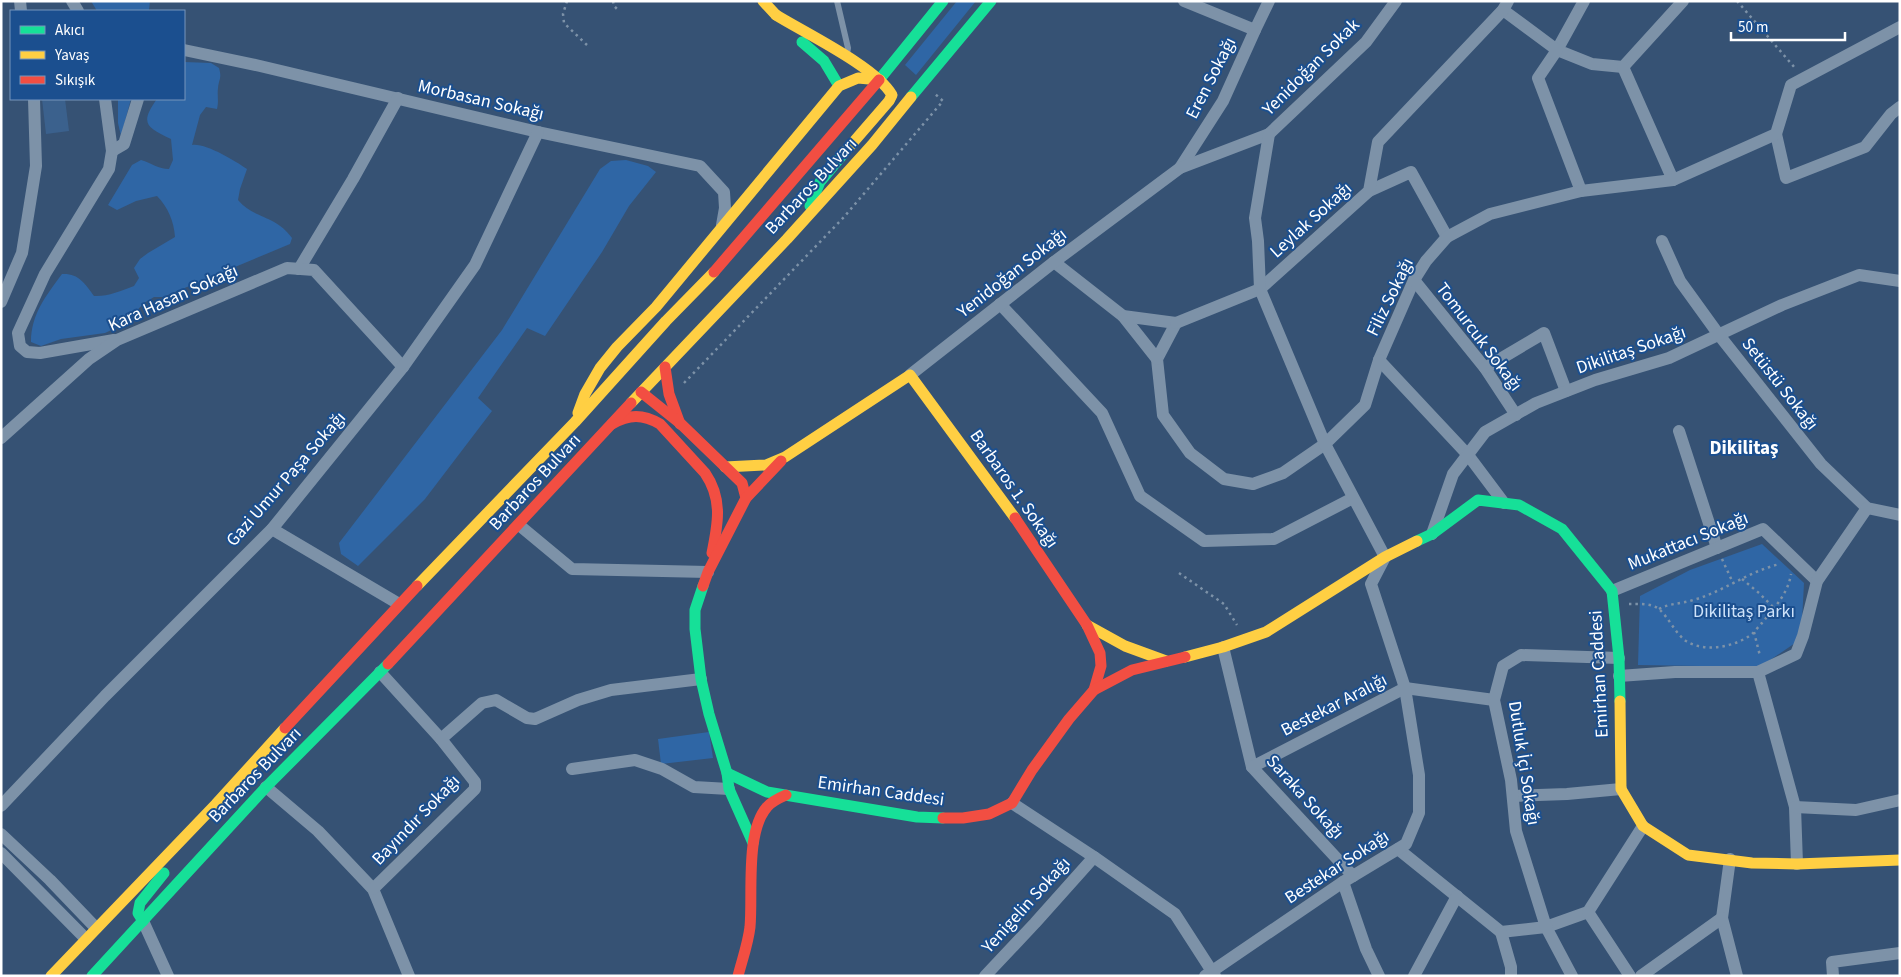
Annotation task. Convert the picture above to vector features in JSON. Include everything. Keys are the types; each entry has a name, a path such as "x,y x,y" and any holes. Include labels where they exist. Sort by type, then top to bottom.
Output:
{"main road":[{"path":"763,1 787,30 823,58 839,86"},
{"name":"Barbaros Bulvarı","path":"52,976 192,829 399,604 575,422 620,386 666,321 763,219 880,80 943,1"},
{"name":"Barbaros Bulvarı","path":"92,976 266,787 380,672 809,215 872,145 991,1"},
{"path":"776,15 868,70 888,88 892,95 889,101 820,182 811,201 809,215"},
{"path":"575,422 585,394 600,368 617,346 665,296 839,86 851,79 862,76 880,80"},
{"path":"665,296 661,309 666,321 682,330 698,332"},
{"path":"665,367 668,394 680,424"},
{"name":"Yenidoğan Sokağı","path":"785,457 910,375"},
{"name":"Barbaros 1. Sokağı","path":"910,375 1004,502 1087,625 1100,653 1101,666 1094,690"},
{"path":"620,386 641,392 680,424 742,483 746,498"},
{"path":"612,424 630,415 650,418 660,424 710,479 716,492 714,546 708,572 695,610 695,629 701,679 709,714 730,789 741,819 753,843"},
{"path":"725,467 766,465 785,457"},
{"path":"708,572 746,498 785,457"},
{"name":"Emirhan Caddesi","path":"1094,690 1132,670 1223,647 1266,632 1385,557 1432,534 1478,500 1519,505 1562,529 1612,597 1619,658 1621,789 1643,826 1688,855 1752,863 1797,864 1900,860"},
{"path":"1087,625 1132,650 1168,661"},
{"path":"1012,803 1032,770 1069,719 1094,690"},
{"name":"Emirhan Caddesi","path":"727,773 756,788 786,795 917,817 963,818 990,814 1012,803"},
{"path":"738,976 750,929 753,843 760,816 773,800 786,795"},
{"path":"143,922 138,913 140,903 174,859 192,829"}],"street":[{"path":"1184,1 1255,30"},
{"name":"Eren Sokağı","path":"1180,168 1222,101 1270,1"},
{"name":"Yenidoğan Sokak","path":"1269,134 1366,42 1396,1"},
{"path":"1581,191 1538,78 1584,1"},
{"path":"1623,67 1683,1"},
{"path":"1506,6 1556,50 1592,64 1623,67"},
{"name":"Leylak Sokağı","path":"1176,323 1260,289 1369,191 1378,142 1506,6"},
{"path":"1900,27 1791,85 1776,134 1786,178 1865,147 1891,114 1900,107"},
{"name":"Morbasan Sokağı","path":"185,50 260,66 538,132 700,166 724,192 726,208 722,229"},
{"path":"1623,67 1673,180"},
{"path":"398,98 353,179 299,269 314,270 403,367"},
{"path":"1,302 22,253 36,166 34,100"},
{"path":"105,100 112,151 109,169 45,274 18,333 20,346 26,352 40,353 117,340"},
{"path":"112,151 124,144 138,100"},
{"name":"Gazi Umur Paşa Sokağı","path":"1,806 105,696 272,528 403,367 474,265 538,132"},
{"path":"1269,134 1255,218 1260,289 1325,444 1385,557"},
{"name":"Yenidoğan Sokağı","path":"910,375 1054,262 1180,168 1269,134"},
{"name":"Filiz Sokağı","path":"1325,444 1365,405 1379,360 1414,280 1426,261 1447,237 1490,214 1581,191 1673,180 1776,134"},
{"path":"1369,191 1411,172 1447,237"},
{"name":"Setüstü Sokağı","path":"1662,241 1680,281 1719,335 1821,464 1867,508"},
{"path":"1054,262 1123,316 1157,359 1163,416 1190,453 1224,479 1253,484 1283,473 1325,444"},
{"name":"Kara Hasan Sokağı","path":"1,438 89,359 117,340 287,268 299,269"},
{"name":"Dikilitaş Sokağı","path":"1432,534 1453,474 1485,432 1536,403 1595,380 1669,358 1782,305 1859,275 1900,281"},
{"name":"Tomurcuk Sokağı","path":"1414,280 1485,368 1516,415"},
{"path":"1000,304 1102,414 1140,496 1204,541 1274,539 1353,498"},
{"path":"1123,316 1176,323 1157,359"},
{"path":"1485,368 1544,333 1566,391"},
{"path":"1379,360 1468,455 1504,503"},
{"path":"1679,431 1717,548"},
{"path":"1619,676 1675,672 1761,671 1796,654 1803,636 1817,581 1867,508 1900,515"},
{"path":"519,525 572,569 708,572"},
{"path":"272,528 399,604"},
{"name":"Mukattacı Sokağı","path":"1612,597 1717,548 1763,529 1817,581"},
{"name":"Bestekar Sokağı","path":"1211,974 1348,879 1406,844 1419,813 1419,775 1405,688 1371,584 1385,557"},
{"name":"Saraka Sokağı","path":"1223,647 1252,767 1348,879"},
{"name":"Dutluk İçi Sokağı","path":"1572,976 1546,927 1516,831 1511,780 1494,700 1503,666 1521,656 1619,658"},
{"path":"1761,671 1795,807 1797,864"},
{"name":"Bayındır Sokağı","path":"373,889 475,789 475,782 441,739 380,672"},
{"path":"441,739 482,704 496,700 527,718 535,719 578,700 611,690 701,679"},
{"path":"1405,688 1494,700"},
{"name":"Bestekar Aralığı","path":"1252,767 1405,688"},
{"path":"572,769 635,760 662,769 694,787 730,789"},
{"path":"266,787 318,831 373,889 409,976"},
{"path":"1513,796 1621,789"},
{"path":"1795,807 1856,810 1900,800"},
{"name":"Yenigelin Sokağı","path":"1012,803 1094,856 1175,914 1211,974"},
{"path":"1501,932 1546,927 1588,912 1643,826"},
{"path":"1,834 50,880 96,928"},
{"path":"1398,848 1501,932 1511,968 1511,976"},
{"path":"1,853 86,939"},
{"name":"Yenigelin Sokağı","path":"985,976 1094,856"},
{"path":"1730,859 1722,918 1736,976"},
{"path":"1348,879 1366,949 1379,976"},
{"path":"40,891 50,880"},
{"path":"1414,976 1457,896"},
{"path":"1588,912 1630,976"},
{"path":"1641,976 1722,918"},
{"path":"143,922 168,976"},
{"path":"1833,976 1832,962 1900,953"}],"lane":[{"path":"837,1 848,48 847,56"}],"path":[{"path":"567,1 563,14 564,23 587,45"},
{"path":"613,1 614,6 618,10"},
{"path":"1737,1 1804,78"},
{"path":"679,385 685,383 851,210 944,101 932,92"},
{"path":"1717,548 1733,583"},
{"path":"1658,609 1669,604 1692,600 1742,579 1762,568 1780,564 1784,568"},
{"path":"1612,597 1647,604 1658,609 1686,641 1704,647 1736,643 1754,632 1774,608 1789,585 1791,574 1788,572"},
{"path":"1179,573 1224,604 1246,639"},
{"path":"1742,579 1760,593 1774,608"},
{"path":"1754,632 1761,671"}],"green space":[{"path":"91,1 150,1 149,10 96,10"},
{"path":"957,1 976,1 916,75 905,65"},
{"path":"185,62 211,63 219,68 217,109 206,107 200,115 192,145 212,150 247,169 238,200 251,211 279,225 292,238 290,244 163,297 154,297 144,303 124,324 105,333 61,339 41,346 31,342 34,323 40,306 62,274 77,277 94,296 119,292 134,286 139,278 134,268 140,259 175,237 170,215 157,196 136,201 117,210 108,205 132,165 141,160 169,169 173,160 171,139 151,128 148,124 147,119 151,107 156,100 185,100"},
{"path":"118,100 131,100 121,136 118,123"},
{"path":"626,160 648,166 656,172 629,206 602,252 545,336 527,328 478,398 492,411 425,499 358,566 341,554 339,543 502,330 600,169 611,161"},
{"name":"Dikilitaş Parkı","path":"1762,544 1804,583 1801,639 1760,667 1638,665 1640,596 1690,570"},
{"path":"709,732 713,758 661,764 658,739"}],"shaded area":[{"path":"42,100 65,100 69,131 46,134"}],"traffic: fast":[{"path":"879,80 943,1"},
{"path":"911,97 991,1"},
{"path":"802,42 824,61 839,86"},
{"path":"810,206 820,182 844,153"},
{"path":"1417,541 1432,534 1478,500 1519,505 1562,529 1612,591 1619,658 1620,701"},
{"path":"703,586 695,610 695,629 701,679 709,714 727,773 729,789 753,843"},
{"path":"92,976 266,787 388,664"},
{"path":"727,773 767,792 917,817 943,818"},
{"path":"143,921 138,913 140,903 164,873"}],"traffic: slow":[{"path":"763,1 776,15"},
{"path":"776,15 856,62 884,84 892,95 889,101 844,153"},
{"path":"578,413 585,394 600,368 617,347 656,307 839,86 858,78 880,80"},
{"path":"631,403 787,239 872,145 911,97"},
{"path":"417,586 575,422 666,321 714,272"},
{"path":"725,467 766,465 785,457 910,375 1015,518"},
{"path":"1185,657 1223,647 1266,632 1385,557 1417,541"},
{"path":"1087,625 1125,646 1166,661"},
{"path":"1620,701 1621,789 1643,826 1688,855 1752,863 1797,864 1900,860"},
{"path":"51,976 216,804 285,728"}],"traffic: jam":[{"path":"714,272 879,80"},
{"path":"665,367 669,394 680,424"},
{"path":"641,392 681,424 742,483 746,498"},
{"path":"388,664 631,403"},
{"path":"612,424 624,418 636,416 648,418 660,424 705,473 715,492 718,512 712,553"},
{"path":"703,586 708,572 746,498 781,461"},
{"path":"1015,518 1087,625 1100,653 1101,666 1094,690"},
{"path":"285,728 417,586"},
{"path":"943,818 963,818 989,814 1012,803 1032,770 1069,719 1094,690 1132,670 1185,657"},
{"path":"738,976 750,927 751,864 755,832 760,818 767,807 773,801 786,795"}],"district":[{"name":"Dikilitaş","path":"1744,448"}]}
